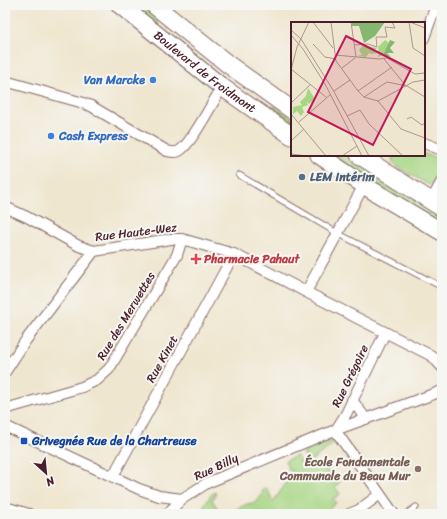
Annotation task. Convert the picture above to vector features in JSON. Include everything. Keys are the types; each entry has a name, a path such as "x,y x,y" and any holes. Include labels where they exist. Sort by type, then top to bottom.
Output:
{"main road":[{"name":"Boulevard de Froidmont","path":"120,5 222,87 257,113 291,135"},
{"name":"Boulevard de Froidmont","path":"159,7 229,65 291,109"},
{"path":"321,156 364,185 442,232"},
{"path":"369,158 437,205"}],"street":[{"path":"425,35 436,5"},
{"path":"5,81 91,106 167,152 179,152 188,143 222,87"},
{"path":"425,143 442,150"},
{"path":"437,205 442,181"},
{"path":"306,292 364,185"},
{"name":"Rue Haute-Wez","path":"5,207 27,217 79,246 94,252 171,239 182,239 234,254 432,356 442,366"},
{"name":"Rue des Merwettes","path":"5,408 82,387 98,380 109,369 177,255 182,239"},
{"path":"5,372 26,340 94,252"},
{"name":"Rue Kinet","path":"113,476 234,254"},
{"name":"Rue Grégoire","path":"336,430 346,414 385,333"},
{"name":"Rue Billy","path":"167,514 182,499 207,483 336,430 442,391"},
{"path":"352,400 366,419"},
{"path":"5,426 138,489 160,496 182,499"},
{"path":"336,430 394,514"},
{"path":"349,514 359,510 380,494"},
{"path":"5,507 29,514"}],"lane":[{"path":"239,175 337,233 442,287"},
{"path":"406,514 416,507"}],"green space":[{"path":"130,5 144,5 160,19 155,26"},
{"path":"274,106 291,117 291,129 268,109"},
{"path":"425,154 442,159 442,167 433,183 429,185 396,166 392,162 393,156 425,156"},
{"path":"331,156 349,156 442,215 442,226"},
{"path":"329,441 333,444 311,461 316,468 320,466 322,468 325,466 328,469 326,470 328,473 330,472 340,482 335,487 340,494 333,499 336,503 327,511 330,514 227,514 247,504 257,502 263,493 262,491 267,488 273,502 294,472 289,470 285,461 297,456 303,465 309,461 303,453"},
{"path":"215,492 216,495 212,500 221,514 198,514 211,495"}],"place":[{"name":"Van Marcke","path":"153,80"},
{"name":"Cash Express","path":"51,136"},
{"name":"LEM Intérim","path":"302,177"},
{"name":"Pharmacie Pahaut","path":"196,259"},
{"name":"Grivegnée Rue de la Chartreuse","path":"24,441"},
{"name":"École Fondamentale Communale du Beau Mur","path":"418,469"}]}
